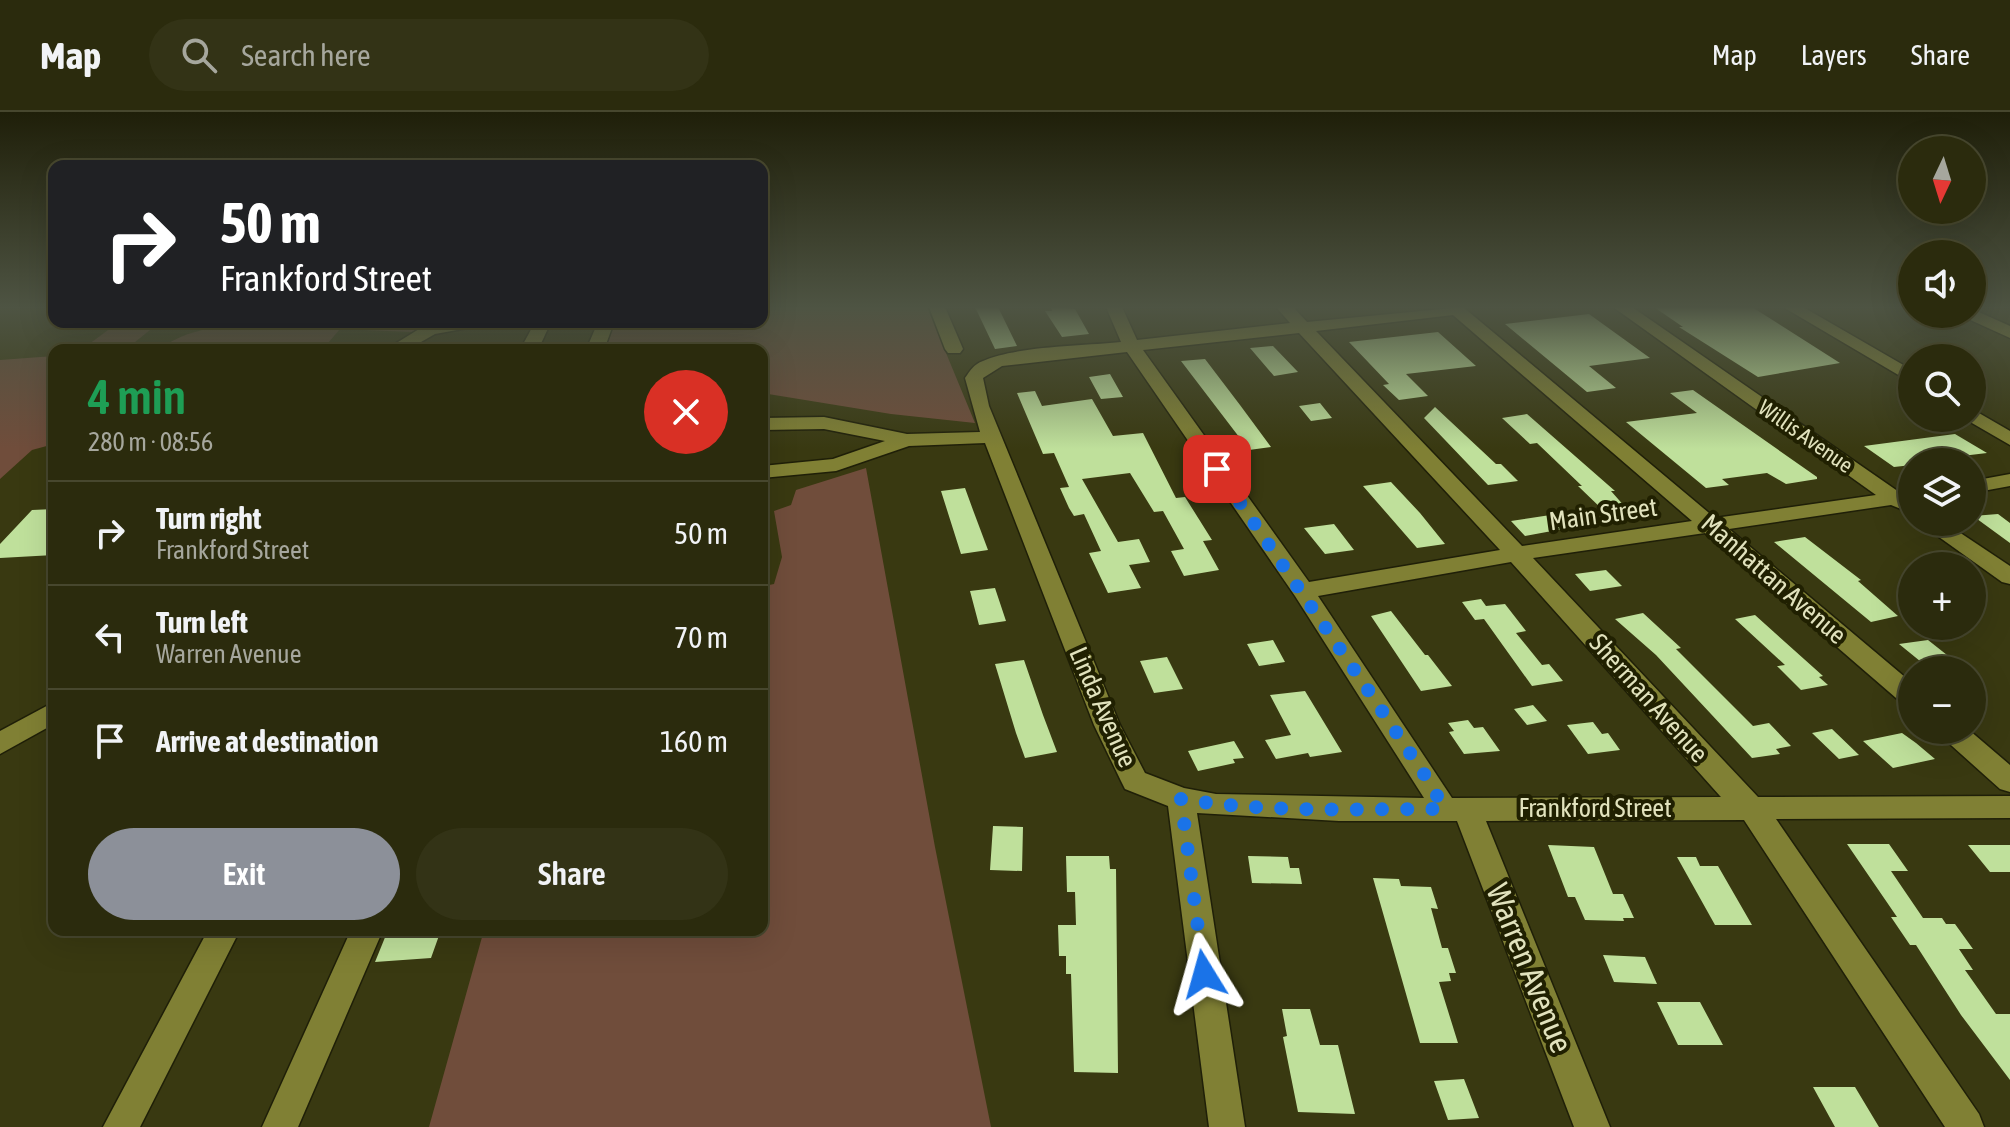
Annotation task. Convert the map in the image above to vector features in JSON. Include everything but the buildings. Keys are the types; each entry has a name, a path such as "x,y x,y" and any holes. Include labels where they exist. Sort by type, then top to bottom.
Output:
{"street":[{"name":"Linda Avenue","path":"1059,354 991,363 979,368 974,378 975,388 1107,725 1135,781 1181,799"},
{"name":"Warren Avenue","path":"1137,354 1303,591 1434,789 1472,823 1592,1127"},
{"name":"Sherman Avenue","path":"1329,354 1730,788 1752,808 1966,1127"},
{"name":"Manhattan Avenue","path":"1509,354 1898,685"},
{"name":"Willis Avenue","path":"1690,354 1898,497"},
{"path":"1872,354 1898,370"},
{"path":"768,424 824,423 907,440 994,437"},
{"path":"1986,424 2010,439"},
{"path":"768,471 836,465 907,440"},
{"path":"1986,484 2010,480"},
{"name":"Main Street","path":"1303,591 1515,554 1898,503"},
{"path":"1950,536 2010,577"},
{"path":"0,744 48,716"},
{"path":"1967,744 2010,781"},
{"path":"1181,799 1227,1127"},
{"name":"Frankford Street","path":"1181,799 1216,805 1339,810 2010,807"},
{"path":"121,1127 221,936"},
{"path":"280,1127 364,936"}],"shaded area":[{"path":"768,354 947,354 975,423 891,414 768,394"},
{"path":"48,356 48,446 32,450 0,479 0,360"},
{"path":"866,468 935,847 991,1127 429,1127 482,936 768,936 768,585 774,584 782,557 774,511 791,505 796,490"}],"route":[{"path":"1204,974 1181,799 1216,805 1339,810 1443,809 1434,789 1303,591 1217,469"}]}
